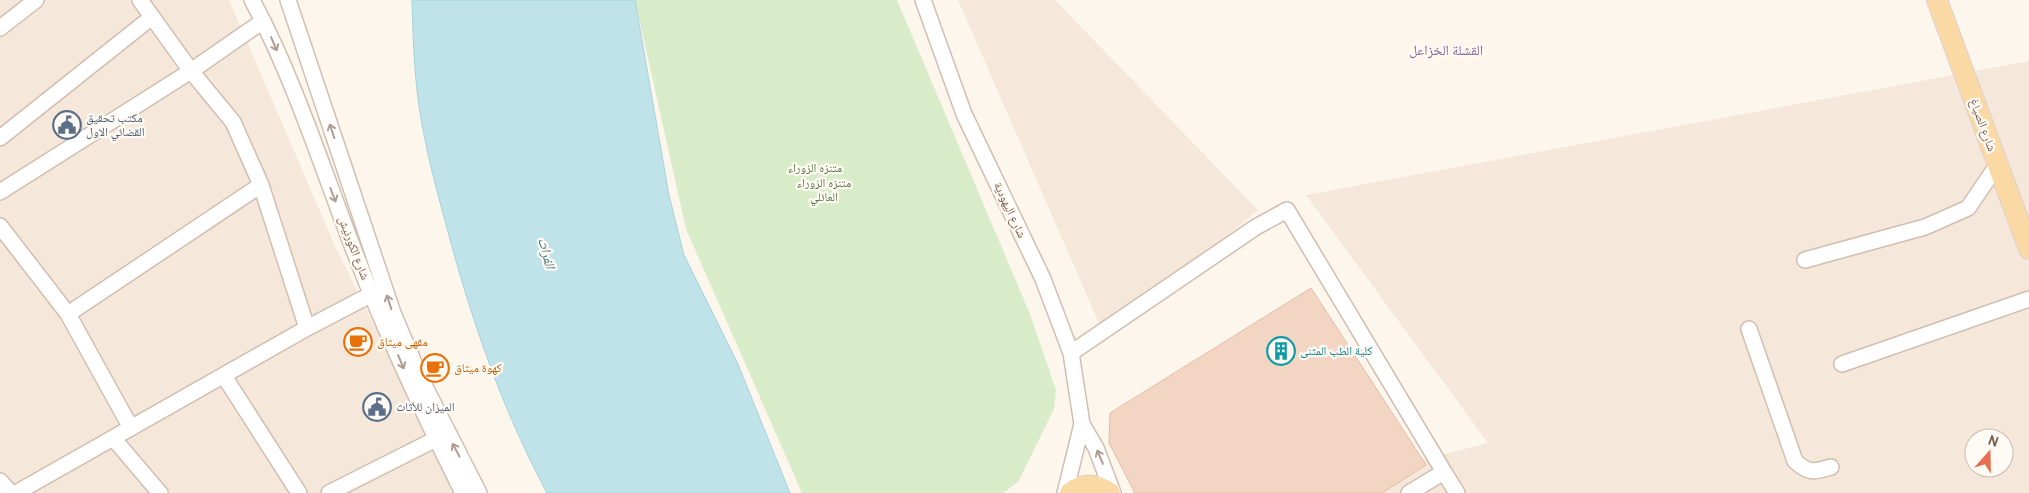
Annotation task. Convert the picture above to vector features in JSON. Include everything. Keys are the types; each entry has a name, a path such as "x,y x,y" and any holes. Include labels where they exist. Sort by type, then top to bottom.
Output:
{"main road":[{"name":"شارع الصياغ","path":"1937,0 2029,249"},
{"path":"1069,492 1093,485 1112,493"}],"street":[{"path":"0,28 36,0"},
{"path":"140,0 191,71 233,122 261,185 307,328"},
{"name":"شارع الكورنيش","path":"252,0 264,21 372,294 436,439 463,493"},
{"name":"شارع الكورنيش","path":"288,0 393,313 438,413 479,493"},
{"name":"شارع اليهودية","path":"923,0 964,114 1043,279 1071,353 1082,424"},
{"path":"0,138 152,17"},
{"path":"0,192 191,71 264,21"},
{"path":"324,170 343,162"},
{"path":"1804,260 1925,227 1968,208 1998,164"},
{"path":"68,314 261,185"},
{"path":"1071,353 1256,227 1287,210 1457,493"},
{"path":"0,226 68,314 131,428"},
{"path":"16,493 307,328 372,294"},
{"path":"1842,364 2029,299"},
{"path":"1749,329 1795,462 1805,470 1817,471 1831,467"},
{"path":"224,376 300,493"},
{"path":"1069,492 1082,424"},
{"path":"1082,424 1096,448 1112,493"},
{"path":"113,438 160,493"},
{"path":"329,493 436,439"},
{"path":"1409,493 1444,472"},
{"path":"0,481 11,493"}],"shaded area":[{"path":"0,0 229,0 334,244 458,493 0,493"},
{"path":"958,0 1055,0 1258,210 1105,337"},
{"path":"2029,61 2029,493 1293,493 1488,443 1306,195"}],"green space":[{"name":"متنزه الزوراء العائلي","path":"635,0 897,0 1030,314 1056,390 1054,409 1018,482 1003,493 802,493 686,229"}],"water":[{"name":"الفرات","path":"412,0 635,0 669,195 684,255 738,364 790,493 547,493 516,429 489,363 456,262 421,121 415,66"}],"building":[{"name":"كلية الطب المثنى","path":"1311,288 1426,465 1382,493 1135,493 1109,443 1110,413"}],"place":[{"name":"مكتب تحقيق القضائي الاول","path":"67,125"},
{"name":"مقهى ميثاق","path":"358,342"},
{"name":"كلية الطب المثنى","path":"1281,351"},
{"name":"كهوة ميثاق","path":"435,368"},
{"name":"الميزان للأثاث","path":"377,407"}],"district":[{"name":"القشلة الخزاعل","path":"1446,50"}],"park label":[{"name":"متنزه الزوراء","path":"815,168"}]}
